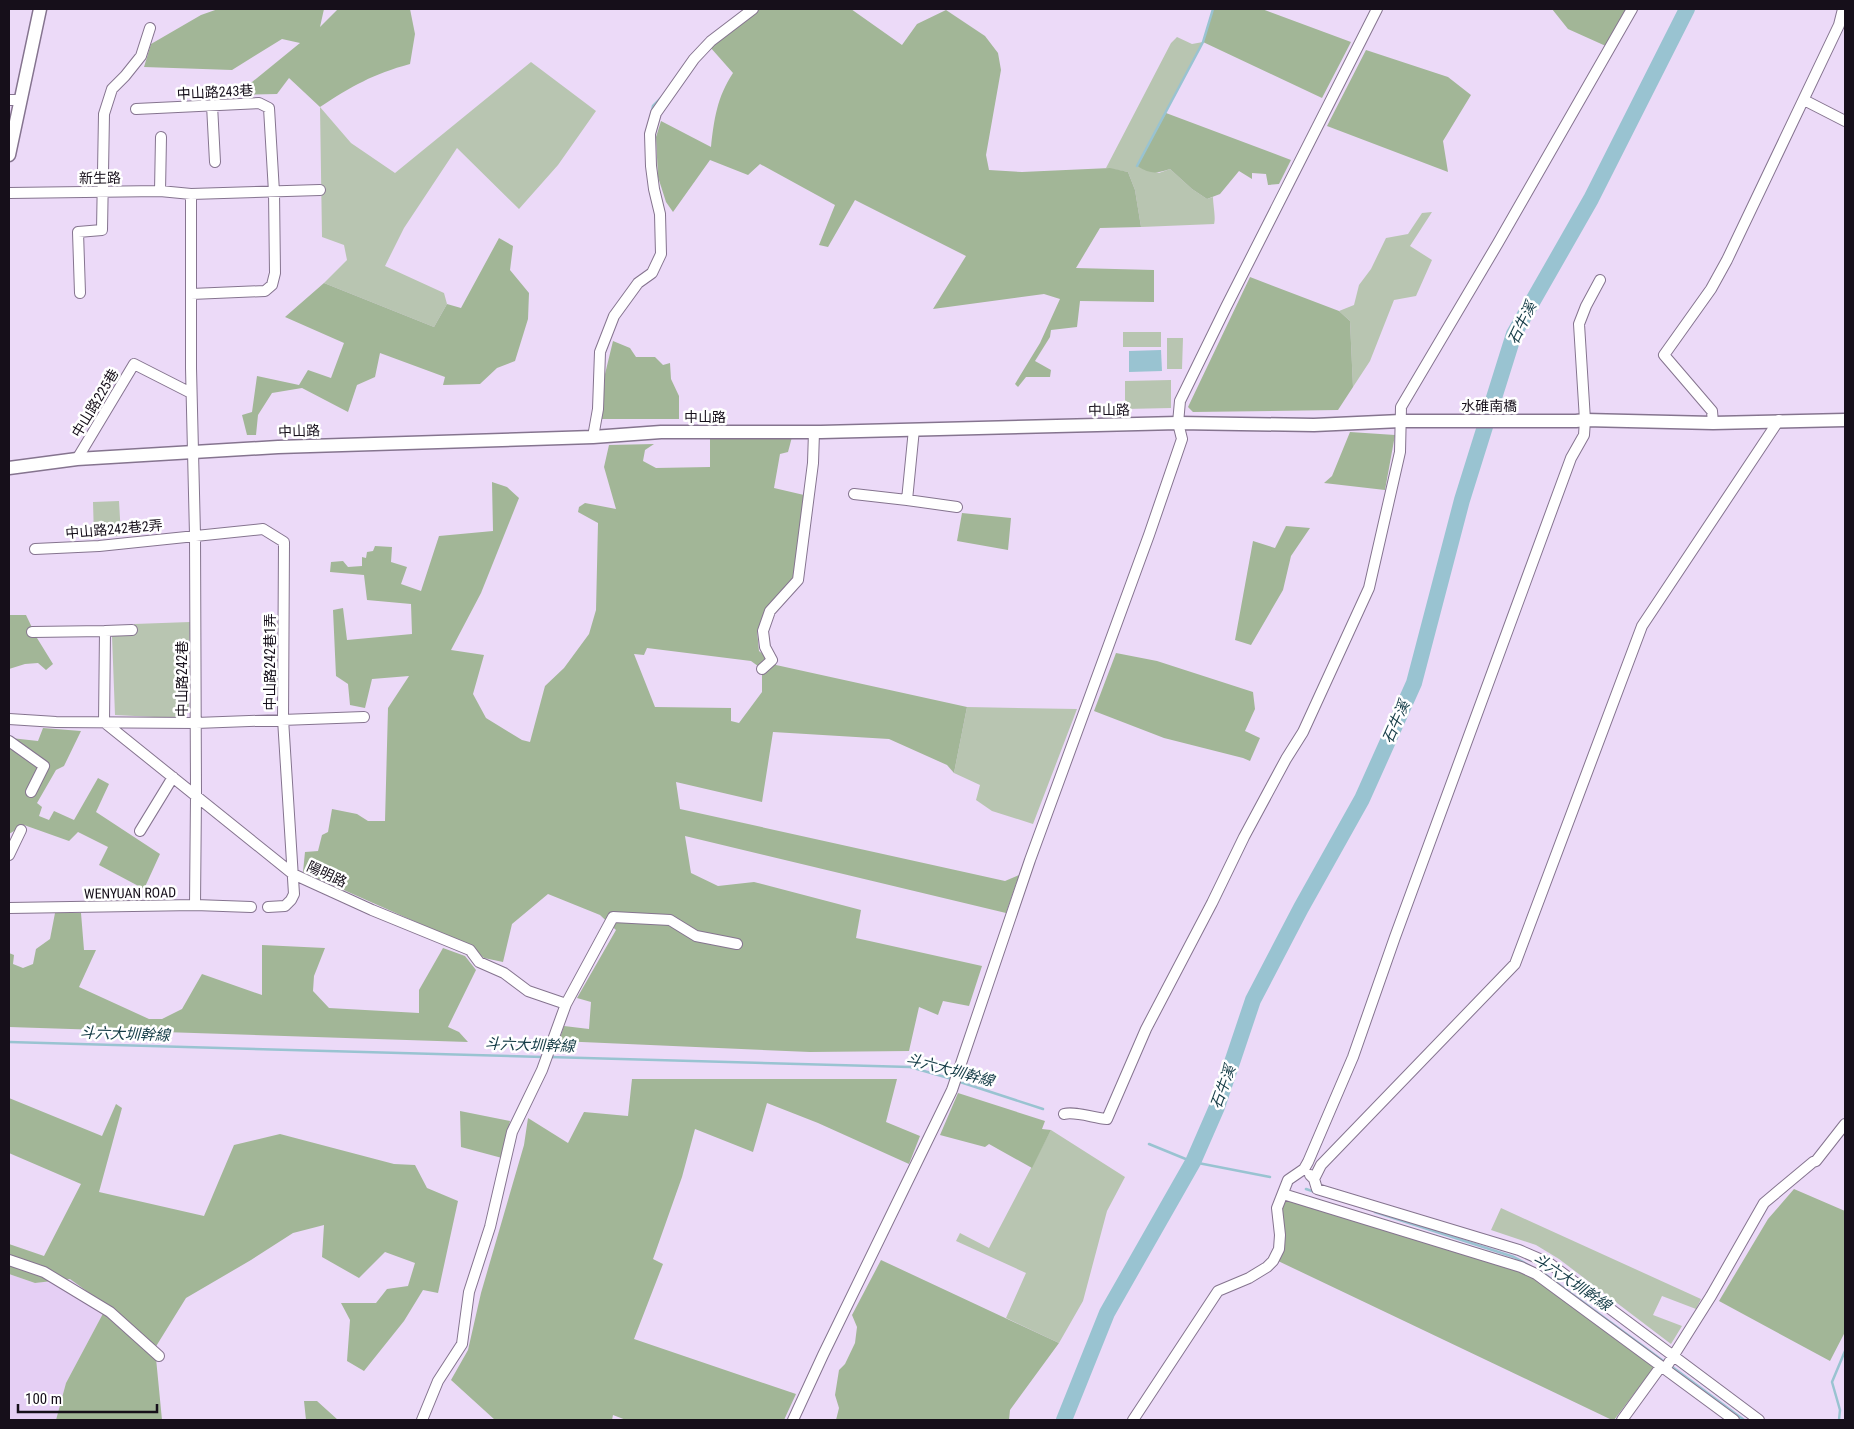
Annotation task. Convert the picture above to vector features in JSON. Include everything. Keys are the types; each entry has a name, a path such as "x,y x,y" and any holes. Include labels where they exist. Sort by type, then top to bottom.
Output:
{"main road":[{"path":"9,155 14,100 40,9"},
{"name":"水碓南橋","path":"1401,421 1713,423 1845,420"},
{"name":"中山路","path":"9,468 77,459 278,447 592,437 661,432 814,432 1178,423 1314,425 1401,421"}],"street":[{"path":"592,437 598,409 600,352 614,316 638,283 652,273 661,254 660,214 651,166 650,134 656,113 694,59 711,41 753,9"},
{"path":"793,1420 823,1354 952,1090 1030,860 1149,535 1182,439 1178,423 1180,401 1230,298 1377,9"},
{"path":"1064,1114 1071,1112 1107,1119 1154,1012 1212,903 1244,837 1286,759 1303,732 1369,588 1400,452 1401,407 1498,244 1632,9"},
{"path":"1713,423 1712,411 1664,356 1715,282 1804,100 1839,25 1843,9"},
{"path":"80,293 78,232 102,230 104,114 112,88 125,76 141,56 150,28"},
{"path":"1804,100 1845,121"},
{"name":"中山路243巷","path":"136,109 260,103 269,108 276,273 272,285 266,291 191,294"},
{"path":"212,105 215,162"},
{"path":"160,191 161,136"},
{"path":"194,453 191,393 191,194 320,190"},
{"name":"新生路","path":"9,193 160,191 191,194"},
{"path":"1133,1420 1218,1291 1249,1278 1267,1267 1279,1250 1280,1234 1277,1208 1288,1180 1302,1170 1353,1057 1395,937 1567,468 1584,435 1581,421 1579,324 1600,280"},
{"name":"中山路225巷","path":"77,459 134,364 191,393"},
{"path":"1314,1179 1321,1165 1515,964 1642,626 1779,420"},
{"path":"907,500 914,429"},
{"path":"762,669 772,660 765,647 763,630 770,611 798,580 814,432"},
{"name":"中山路242巷","path":"194,453 195,905"},
{"path":"854,494 957,507"},
{"name":"中山路242巷1弄","path":"195,536 263,529 284,542 284,719 294,894 285,906 268,907"},
{"name":"中山路242巷2弄","path":"35,549 98,546 195,536"},
{"path":"32,632 132,630"},
{"path":"104,722 106,631"},
{"path":"9,718 56,722 196,723 364,717"},
{"name":"陽明路","path":"104,722 294,874 372,910 470,950 480,962 504,973 528,991 566,1004"},
{"path":"9,741 44,766 30,792"},
{"path":"140,831 173,777"},
{"path":"9,855 21,830"},
{"name":"WENYUAN ROAD","path":"9,908 195,905 251,907"},
{"path":"422,1420 438,1381 462,1344 468,1292 490,1227 512,1132 542,1070 566,1004 613,917 670,920 696,936 737,944"},
{"path":"1665,1369 1711,1296 1764,1203 1816,1161 1845,1124"},
{"path":"1302,1170 1314,1179 1317,1189 1519,1250 1549,1263 1760,1420"},
{"path":"1283,1194 1521,1267 1536,1274 1734,1420"},
{"path":"9,1260 44,1272 110,1312 159,1356"},
{"path":"1622,1420 1659,1369 1665,1369"}],"shaded area":[{"path":"9,1274 35,1283 70,1279 107,1306 66,1383 56,1420 9,1420"}],"green space":[{"path":"218,9 324,9 320,27 338,9 410,9 415,34 410,64 363,81 320,107 289,78 277,94 236,95 300,43 282,39 232,70 144,67 151,44 201,15"},
{"path":"751,9 851,9 902,45 917,24 946,10 985,36 998,53 1001,70 986,155 989,170 1022,172 1110,168 1128,172 1135,190 1141,227 1100,228 1076,268 1154,270 1154,302 1080,301 1077,327 1051,330 1050,337 1035,361 1051,370 1050,377 1026,377 1018,387 1015,384 1040,343 1060,299 1044,294 933,309 966,256 855,200 828,247 819,245 835,205 760,164 748,175 710,160 673,212 666,202 658,177 656,137 661,121 711,147 715,118 720,100 733,73 710,47"},
{"path":"1213,9 1262,9 1351,42 1322,98 1203,42"},
{"path":"1552,9 1629,9 1608,47 1568,29"},
{"path":"1177,37 1192,44 1203,42 1137,166 1159,173 1170,169 1192,189 1207,199 1213,197 1215,221 1214,224 1141,227 1135,190 1128,172 1106,168 1171,43"},
{"path":"1366,50 1448,77 1471,95 1443,141 1448,172 1327,126"},
{"path":"531,62 596,111 558,165 519,209 457,148 404,228 385,266 444,293 447,304 434,327 324,283 347,260 344,245 322,237 320,107 351,143 395,173"},
{"path":"1166,113 1291,160 1279,184 1268,185 1266,174 1252,173 1252,179 1239,171 1220,194 1207,199 1192,189 1170,169 1153,172 1146,171 1137,166"},
{"path":"1432,212 1410,246 1432,260 1416,296 1394,300 1370,361 1353,387 1350,321 1339,311 1354,305 1359,285 1371,269 1386,238 1408,234 1422,213"},
{"path":"499,238 513,246 510,270 529,293 528,319 515,361 497,368 480,384 443,385 445,377 380,353 375,377 357,385 348,412 302,388 272,393 258,415 256,435 247,435 242,415 252,412 257,376 299,385 308,370 331,378 344,343 285,317 324,283 434,327 447,304 461,308"},
{"path":"1250,277 1339,311 1350,321 1353,387 1338,410 1193,412 1188,407"},
{"path":"1123,332 1161,332 1161,347 1123,347"},
{"path":"1167,338 1183,338 1182,369 1167,369"},
{"path":"613,341 630,348 636,357 655,357 663,365 670,363 671,379 679,396 679,419 602,419 605,374"},
{"path":"1171,380 1171,408 1125,409 1125,381"},
{"path":"1350,432 1395,435 1385,490 1324,483 1332,476"},
{"path":"792,437 788,452 780,454 774,488 804,495 793,578 766,609 757,631 759,651 776,665 967,707 954,773 947,765 889,739 773,732 762,802 676,782 680,809 1005,881 1019,875 1006,913 685,836 691,873 718,886 754,882 861,910 856,938 982,966 969,1006 943,1001 938,1015 919,1007 909,1051 810,1052 559,1041 564,1026 589,1029 591,1002 577,998 616,930 600,915 548,894 512,924 503,962 484,958 468,945 303,872 305,852 318,851 322,835 328,832 332,809 357,814 368,821 385,821 388,708 409,676 372,679 365,708 350,705 348,684 336,676 333,610 343,608 347,640 412,634 411,604 367,600 364,575 330,572 331,562 343,561 348,567 362,566 362,557 366,558 367,552 373,551 375,546 392,547 391,562 407,567 401,584 421,591 439,536 493,531 492,482 507,487 519,498 481,593 451,650 484,655 473,694 486,718 522,740 530,742 545,686 564,668 589,634 596,610 598,523 578,512 579,507 585,503 616,509 604,467 609,445 654,444 645,450 643,461 656,468 710,467 710,439","holes":["647,648 751,661 762,669 762,692 739,723 731,721 731,708 655,707 634,654 644,655"]},
{"path":"119,501 121,536 94,537 93,502"},
{"path":"962,513 1011,518 1008,550 957,541"},
{"path":"1286,526 1310,528 1291,556 1283,590 1251,645 1235,640 1253,541 1275,548"},
{"path":"9,615 26,615 53,664 46,670 38,663 25,664 9,669"},
{"path":"190,622 189,707 174,718 115,715 112,636 134,635 134,624"},
{"path":"1116,653 1157,661 1253,692 1255,709 1245,731 1260,738 1250,761 1164,738 1094,711"},
{"path":"967,707 1077,709 1033,824 992,811 976,800 980,785 954,773"},
{"path":"43,728 81,731 64,766 56,770 37,803 42,807 39,816 49,820 54,811 74,820 98,778 109,784 96,812 160,854 144,889 99,865 108,847 78,832 69,841 24,825 9,834 9,740 11,738 38,741"},
{"path":"55,913 81,913 84,950 96,950 79,987 149,1019 162,1019 182,1009 202,974 262,995 262,945 325,948 314,976 313,991 329,1008 419,1013 419,990 443,948 465,956 476,970 448,1027 459,1032 468,1042 9,1027 9,953 14,955 13,964 23,968 33,964 36,949 50,939"},
{"path":"632,1079 897,1079 886,1122 920,1136 909,1164 818,1123 767,1103 753,1152 695,1129 682,1177 653,1259 663,1264 634,1339 796,1394 784,1420 626,1420 613,1415 612,1420 495,1420 451,1380 468,1350 481,1293 524,1145 528,1118 568,1143 584,1112 628,1116"},
{"path":"958,1093 1045,1121 1042,1129 1051,1130 1032,1168 989,1144 985,1147 940,1135"},
{"path":"9,1098 102,1136 116,1104 122,1108 99,1192 204,1216 234,1145 280,1134 394,1164 415,1165 427,1188 458,1201 438,1293 423,1290 404,1321 364,1371 347,1361 350,1320 341,1303 376,1303 387,1289 408,1286 415,1263 385,1252 359,1278 322,1257 324,1225 293,1233 186,1298 155,1348 162,1420 56,1420 66,1383 107,1306 70,1279 35,1283 9,1274 9,1244 44,1256 81,1184 9,1153"},
{"path":"460,1111 510,1121 502,1158 461,1147"},
{"path":"1051,1130 1125,1177 1107,1211 1083,1301 1059,1343 1006,1318 1026,1273 956,1241 960,1233 989,1248"},
{"path":"1794,1189 1845,1211 1845,1332 1830,1361 1719,1301 1768,1219"},
{"path":"1283,1194 1397,1234 1515,1269 1541,1282 1656,1365 1614,1420 1612,1420 1276,1260 1275,1208"},
{"path":"1501,1208 1701,1299 1696,1309 1662,1296 1653,1315 1682,1326 1671,1344 1559,1259 1536,1245 1491,1230"},
{"path":"881,1260 1059,1343 1010,1410 1009,1420 836,1420 839,1408 835,1395 839,1370 845,1364 855,1343 857,1327 852,1315"},
{"path":"304,1401 317,1401 338,1420 306,1420"}],"water":[{"path":"1161,350 1162,371 1129,372 1129,351"}],"waterway":[{"path":"1137,166 1203,42 1213,9"},
{"name":"石牛溪","path":"1064,1420 1107,1313 1193,1162 1217,1107 1253,1000 1301,908 1362,799 1414,683 1462,500 1514,334 1591,199 1687,9"},
{"path":"652,111 653,106 661,98"},
{"name":"斗六大圳幹線","path":"9,1042 543,1057"},
{"name":"斗六大圳幹線","path":"549,1057 910,1067 952,1079"},
{"name":"斗六大圳幹線","path":"957,1081 1043,1109"},
{"name":"斗六大圳幹線","path":"1149,1144 1193,1162 1270,1177"},
{"name":"斗六大圳幹線","path":"1306,1189 1315,1192"},
{"name":"斗六大圳幹線","path":"1375,1212 1514,1257 1530,1266"},
{"name":"斗六大圳幹線","path":"1542,1272 1666,1363"},
{"path":"1839,1420 1840,1410 1832,1382 1845,1351"},
{"name":"斗六大圳幹線","path":"1671,1366 1744,1420"}]}
